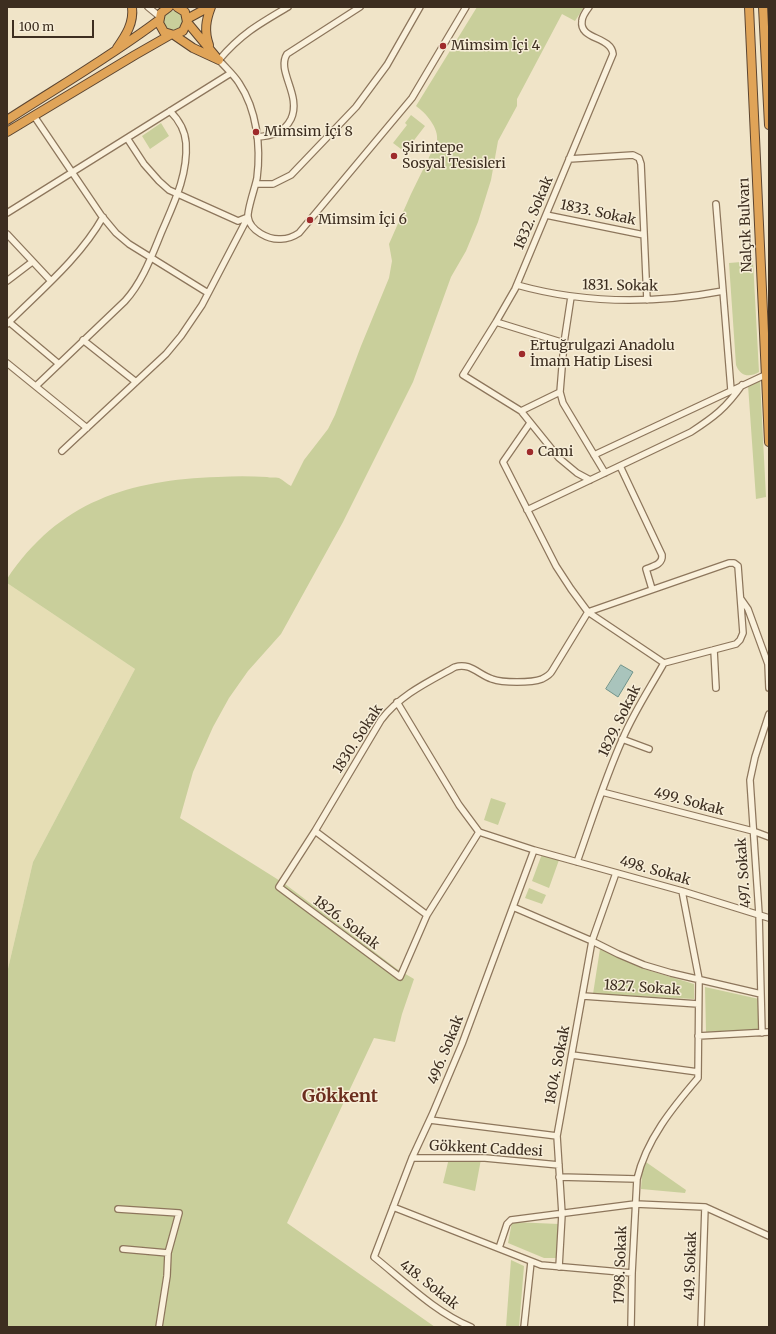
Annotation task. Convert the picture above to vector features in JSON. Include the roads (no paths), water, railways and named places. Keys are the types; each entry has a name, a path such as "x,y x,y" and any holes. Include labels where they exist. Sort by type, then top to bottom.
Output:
{"highway":[{"path":"114,53 131,26 133,16 132,7"},
{"path":"7,120 114,53 159,18 163,10 169,7"},
{"path":"177,7 185,12 187,20 219,60"},
{"path":"7,132 172,35 183,31 187,20 210,7"},
{"path":"210,7 206,19 206,37 210,50"},
{"name":"Nalçık Bulvarı","path":"750,7 769,442"},
{"path":"763,7 769,125"},
{"path":"159,18 161,30 193,48 219,60"}],"street":[{"path":"148,7 159,18"},
{"path":"62,451 166,354 181,336 195,317 248,218 248,212 256,184 258,158 257,137 248,99 239,83 219,60 230,46 244,34 288,7"},
{"path":"257,137 269,136 278,132 286,127 292,116 294,98 283,64 287,54 360,7"},
{"path":"256,184 273,184 291,175 351,112 387,65 420,7"},
{"path":"248,218 254,228 262,234 270,237 285,239 299,233 412,98 466,7"},
{"name":"1832. Sokak","path":"521,411 463,374 496,322 517,285 613,54 612,49 608,44 588,34 582,28 582,19 589,7"},
{"path":"7,213 231,73"},
{"path":"36,386 131,294 139,283 151,258 177,194 185,166 186,143 184,133 180,124 170,111"},
{"path":"34,116 103,217 123,239 208,293"},
{"path":"127,138 138,155 166,188 238,221 248,218"},
{"path":"569,159 633,155 639,158 642,164 647,300"},
{"path":"716,204 731,390"},
{"name":"1833. Sokak","path":"546,215 644,236"},
{"path":"58,364 8,323 68,264 87,242 103,217"},
{"path":"7,234 51,281"},
{"path":"8,281 32,262"},
{"name":"1831. Sokak","path":"517,285 571,297 615,300 647,300 688,297 723,291"},
{"path":"571,297 564,343 560,392 564,403 605,473"},
{"path":"496,322 564,343"},
{"path":"83,340 136,382"},
{"path":"7,363 87,428"},
{"path":"594,455 765,375"},
{"path":"527,510 691,432 710,420 725,407 742,385"},
{"path":"560,392 521,411 558,458 577,473 590,480"},
{"path":"530,422 503,462 556,566 588,612 664,664 736,644 740,640 743,632 738,566 733,563 729,563 588,612"},
{"path":"620,466 662,555 660,562 646,569 652,589"},
{"path":"740,599 748,609 768,664 769,688"},
{"name":"1830. Sokak","path":"279,887 315,831 381,720 397,702 417,688 455,667 462,666 472,668 488,678 502,682 538,680 544,678 550,674 554,668 588,612"},
{"path":"714,650 716,688"},
{"name":"1829. Sokak","path":"577,862 622,739 644,697 664,664"},
{"path":"315,831 427,915 479,832 459,805 397,702"},
{"name":"497. Sokak","path":"762,1033 759,914 750,780 755,757 769,714"},
{"path":"622,739 649,749"},
{"name":"499. Sokak","path":"602,792 753,831 769,837"},
{"name":"498. Sokak","path":"479,832 534,850 682,891 769,918"},
{"name":"496. Sokak","path":"374,1257 412,1158 430,1120 462,1044 534,850"},
{"name":"1804. Sokak","path":"559,1267 562,1214 557,1136 592,941 616,873"},
{"name":"1826. Sokak","path":"279,887 400,978 427,915"},
{"path":"572,1055 698,1072 699,979 682,891"},
{"path":"513,907 644,965 671,973 760,994"},
{"name":"1827. Sokak","path":"583,996 698,1004"},
{"path":"698,1036 769,1032"},
{"name":"1798. Sokak","path":"631,1327 635,1204 637,1179 640,1167 661,1125 676,1104 698,1078 698,1072"},
{"path":"430,1120 557,1136"},
{"name":"Gökkent Caddesi","path":"412,1158 485,1158 559,1165"},
{"path":"559,1177 637,1179"},
{"path":"499,1248 507,1224 512,1220 635,1204 705,1207 769,1236"},
{"path":"393,1207 541,1265 632,1273"},
{"name":"419. Sokak","path":"701,1327 705,1207"},
{"path":"118,1209 179,1213 168,1253 167,1276 159,1327"},
{"path":"123,1249 168,1253"},
{"name":"418. Sokak","path":"374,1257 441,1311 455,1320 471,1327"},
{"path":"524,1327 531,1262"}],"water":[{"path":"621,665 633,672 618,697 606,689"}],"place":[{"name":"Mimsim İçi 4","path":"443,46"},
{"name":"Mimsim İçi 8","path":"256,132"},
{"name":"Şirintepe Sosyal Tesisleri","path":"394,156"},
{"name":"Mimsim İçi 6","path":"310,220"},
{"name":"Ertuğrulgazi Anadolu İmam Hatip Lisesi","path":"522,354"},
{"name":"Cami","path":"530,452"}],"district":[{"name":"Gökkent","path":"340,1097"}]}
